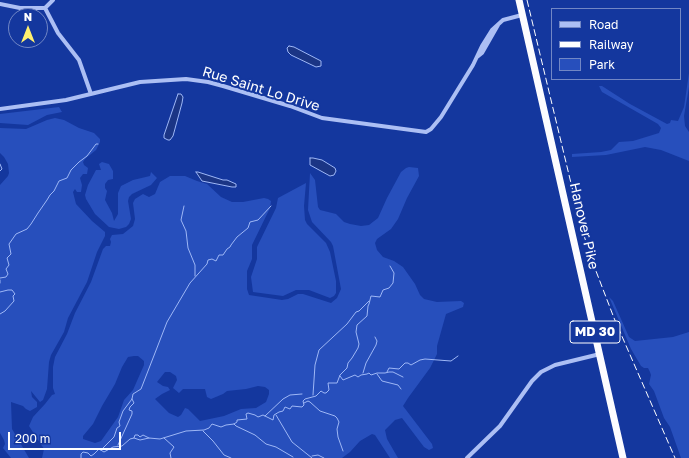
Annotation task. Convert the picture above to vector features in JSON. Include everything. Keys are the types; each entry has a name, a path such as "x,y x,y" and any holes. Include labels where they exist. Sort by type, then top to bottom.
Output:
{"highway":[{"name":"Hanover Pike","path":"519,0 623,458"}],"street":[{"path":"45,8 53,0"},
{"path":"0,4 20,8"},
{"path":"48,14 58,33 79,60 92,94"},
{"name":"Rue Saint Lo Drive","path":"0,109 66,100 140,82 173,79 196,80 223,86 294,107 328,120 426,132 431,129 441,117 477,58 492,30 509,18 522,15"},
{"path":"467,458 500,426 532,381 541,372 555,365 600,354"}],"green space":[{"path":"689,73 689,87 684,116 685,126 689,132 689,161 661,150 645,147 606,155 572,157 572,154 611,150 619,142 633,141 659,133 661,128 658,124 602,92 599,86 602,86 630,104 667,124 670,123 671,120 678,121 684,107"},
{"path":"59,107 62,112 47,115 28,125 0,123 0,114"},
{"path":"55,118 64,120 79,128 94,133 100,139 96,150 83,162 88,168 87,174 83,174 80,178 82,185 81,192 77,192 75,189 73,192 76,204 105,232 105,236 97,252 87,282 68,318 64,332 51,355 47,389 43,400 40,402 31,391 32,397 37,402 37,407 30,411 23,406 11,402 12,429 29,458 11,458 3,448 5,444 0,433 0,185 9,173 8,164 0,153 0,128 26,129"},
{"path":"102,162 109,164 113,171 113,179 108,180 105,184 107,191 105,200 112,213 114,221 118,214 118,193 121,186 133,180 150,176 151,172 157,178 151,185 129,197 128,201 131,219 126,227 119,229 109,227 95,214 86,199 85,195 88,185 96,170 101,170 99,164"},
{"path":"406,168 418,168 419,176 398,219 391,229 377,239 375,243 377,250 383,257 394,261 403,267 424,299 437,302 461,301 464,303 463,307 446,314 437,346 437,354 430,368 403,406 432,444 433,448 429,450 424,447 402,418 395,420 385,430 387,439 398,458 390,458 375,435 372,434 360,441 342,458 42,458 44,449 29,426 33,417 52,395 55,394 53,388 53,367 55,357 91,282 103,249 106,246 110,246 110,239 112,235 123,234 133,226 135,219 133,203 135,199 143,194 149,197 155,194 160,182 170,176 185,176 207,184 221,197 232,202 243,202 264,198 268,199 271,201 270,208 252,245 252,259 247,271 247,289 249,295 282,300 298,294 303,294 331,303 337,298 341,289 333,246 312,222 308,210 310,173 315,180 318,207 320,210 336,214 344,222 361,226 369,225 378,218 401,172","holes":["138,356 144,361 144,365 133,390 124,400 118,417 101,441 95,443 83,439 83,436 93,424 115,384 128,357","165,372 170,372 176,376 177,380 173,388 179,393 183,389 205,389 207,397 211,399 227,391 258,386 265,387 269,390 269,394 266,402 256,408 241,409 224,416 200,421 188,409 185,408 178,417 169,413 155,399 170,390 168,387 157,382"]},
{"path":"306,183 304,206 305,220 307,224 326,243 330,252 336,281 336,293 330,298 309,290 296,290 283,296 253,292 251,277 257,259 257,247 276,208 278,198"},
{"path":"609,297 613,301 629,337 635,341 673,337 689,332 689,458 681,458 670,427 664,418 654,391 649,384 651,375 650,372 648,368 641,366 631,349"}],"shaded area":[{"path":"289,46 294,47 321,61 321,66 316,67 291,55 287,48"},
{"path":"178,94 181,94 183,97 182,103 173,136 170,140 168,140 164,138 164,135"},
{"path":"310,158 322,160 335,168 336,171 334,175 330,176 310,165"},
{"path":"196,172 227,180 236,184 236,187 202,181"}],"waterway":[{"path":"0,278 6,277 8,274 6,269 9,265 7,258 11,254 9,244 16,234 27,229 54,191 59,181 67,178 71,170 87,156 96,144 98,144"},
{"path":"0,164 2,169 0,171"},
{"path":"184,206 181,220 186,231 188,248 195,265 195,276"},
{"path":"101,450 114,437 117,428 120,426 119,422 123,411 132,399 133,394 141,389 167,322 190,283 207,264 208,260 212,259 216,261 219,255 223,255 237,237 248,228 250,222 258,220 271,206"},
{"path":"134,438 140,440 149,438 160,439 186,431 204,430 209,428 212,424 221,427 234,424 237,420 247,419 246,414 248,413 258,417 263,415 273,420 274,415 283,411 285,407 290,409 292,406 302,407 305,399 316,396 321,391 326,393 329,390 328,383 337,383 340,375 347,368 348,363 358,348 359,344 356,332 357,325 367,316 371,296 380,297 383,290 389,288 393,283 394,273 390,266"},
{"path":"0,292 12,290 15,294 13,296 14,301 5,311 0,314"},
{"path":"313,395 315,365 319,350 347,324 356,312 369,301"},
{"path":"363,373 366,363 376,345 377,341 375,337"},
{"path":"387,372 389,368 399,369 405,363 411,365 425,359 451,361 458,356"},
{"path":"340,376 343,380 355,375 358,377 369,373 371,375 393,372 403,377"},
{"path":"377,374 382,381 398,385 401,389"},
{"path":"265,416 283,399 290,395 302,394"},
{"path":"118,445 132,414 132,411 129,410 134,403 132,399"},
{"path":"304,403 308,401 320,411 337,418 339,422 337,429 338,437 343,451"},
{"path":"276,415 292,442 312,458"},
{"path":"234,424 255,435 266,444 276,447 293,457"},
{"path":"203,431 224,455 231,458"},
{"path":"81,458 81,454 83,452 88,453 91,456 99,449 104,452 113,447 122,446 130,439 134,438 135,435 140,437 143,435 149,438"},
{"path":"164,438 174,447 170,453 171,458"},
{"path":"312,456 318,455 324,458"}],"railway":[{"path":"527,0 582,229 591,258 614,318 675,458"}]}
